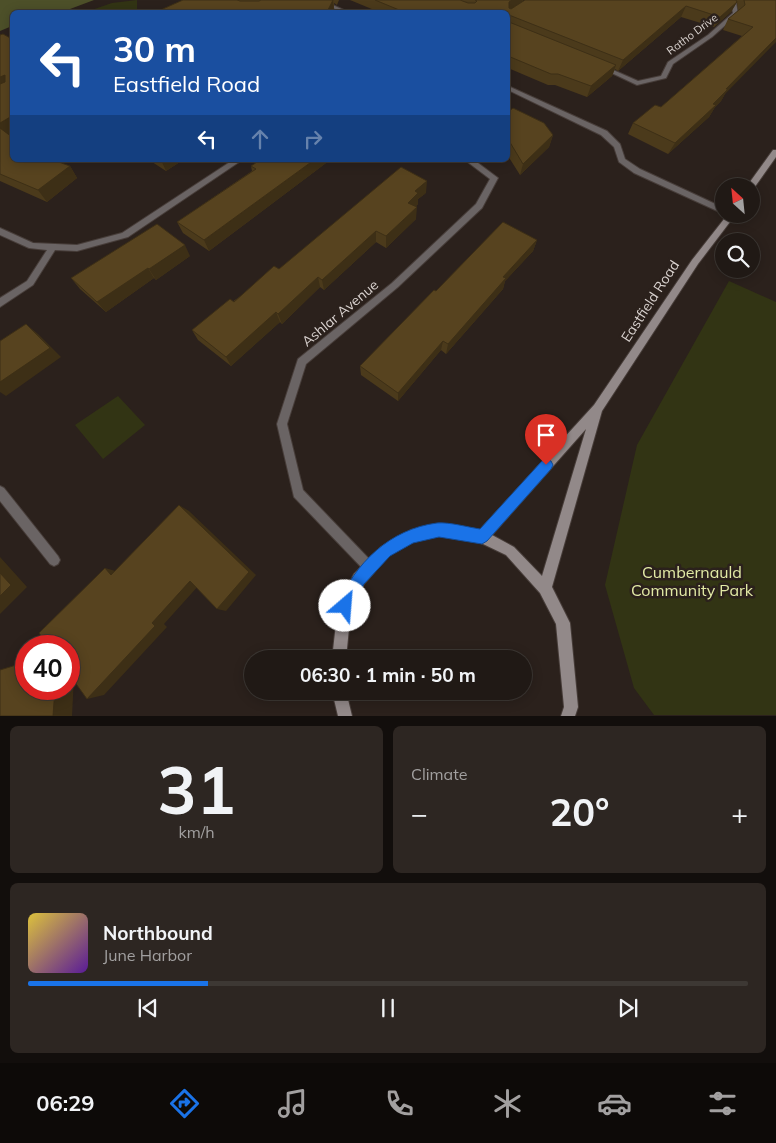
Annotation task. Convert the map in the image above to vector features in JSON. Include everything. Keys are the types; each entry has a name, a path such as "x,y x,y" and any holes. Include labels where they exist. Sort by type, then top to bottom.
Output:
{"street":[{"path":"318,0 340,10"},
{"name":"Ratho Drive","path":"598,66 637,84 664,77 670,63 710,36 736,13 734,3 725,0"},
{"path":"510,89 604,133 617,146 622,160 636,172 715,207"},
{"path":"757,178 776,152"},
{"path":"0,231 32,246 77,248 125,235 235,162"},
{"name":"Ashlar Avenue","path":"369,567 298,493 282,424 302,362 395,284 479,206 494,178 472,162"},
{"name":"Eastfield Road","path":"482,536 598,408 724,223"},
{"path":"0,302 30,283 53,247"},
{"name":"Eastfield Road","path":"544,588 598,408"},
{"path":"0,492 54,560"},
{"path":"340,650 345,606 358,579 385,551 411,536 439,530 482,536 510,551 544,588 563,623 571,707 568,716"},
{"path":"341,700 345,716"}],"green space":[{"path":"0,0 94,0 67,10 10,10 10,27 0,31"},
{"path":"137,0 137,10 92,10 112,3"},
{"name":"Cumbernauld Community Park","path":"729,281 776,302 776,715 654,715 634,688 605,585 637,445"},
{"path":"118,396 145,425 103,459 75,425"}],"building":[{"path":"183,0 333,0 328,10 160,10"},
{"path":"375,0 460,0 475,3 477,1 475,0 512,0 509,2 509,8 511,9 525,0 736,0 737,2 720,17 686,6 623,60 510,15 510,10 399,10"},
{"path":"744,0 776,0 776,38 726,89 728,89 713,104 716,105 675,143 633,123 655,105 661,107 753,27 728,19 745,5"},
{"path":"510,22 616,65 591,86 558,74 551,74 510,57"},
{"path":"3,34 10,38 10,117 0,123 0,84 5,82 5,75 0,77 0,35"},
{"path":"513,108 544,123 553,135 523,164 510,142 510,110"},
{"path":"0,128 10,136 10,162 59,162 70,166 38,190 0,174"},
{"path":"257,162 311,162 204,240 177,222 256,169 251,166"},
{"path":"401,167 427,181 415,191 418,193 408,203 417,207 386,236 376,231 322,280 318,277 278,314 276,312 226,357 192,330 230,299 234,302 274,266 279,269"},
{"path":"503,222 537,240 503,277 506,278 448,344 443,341 398,393 360,366 434,290 436,291"},
{"path":"157,224 185,245 97,302 71,278"},
{"path":"26,324 50,348 0,382 0,341"},
{"path":"179,505 249,572 217,609 190,581 152,623 155,626 87,699 80,689 80,635 40,635 39,633 105,568 111,575"},
{"path":"0,573 11,585 0,596"},
{"path":"15,665 15,700 54,700 53,716 0,716 0,670"}],"route":[{"path":"345,606 358,579 385,551 411,536 439,530 482,536 546,465"}]}
